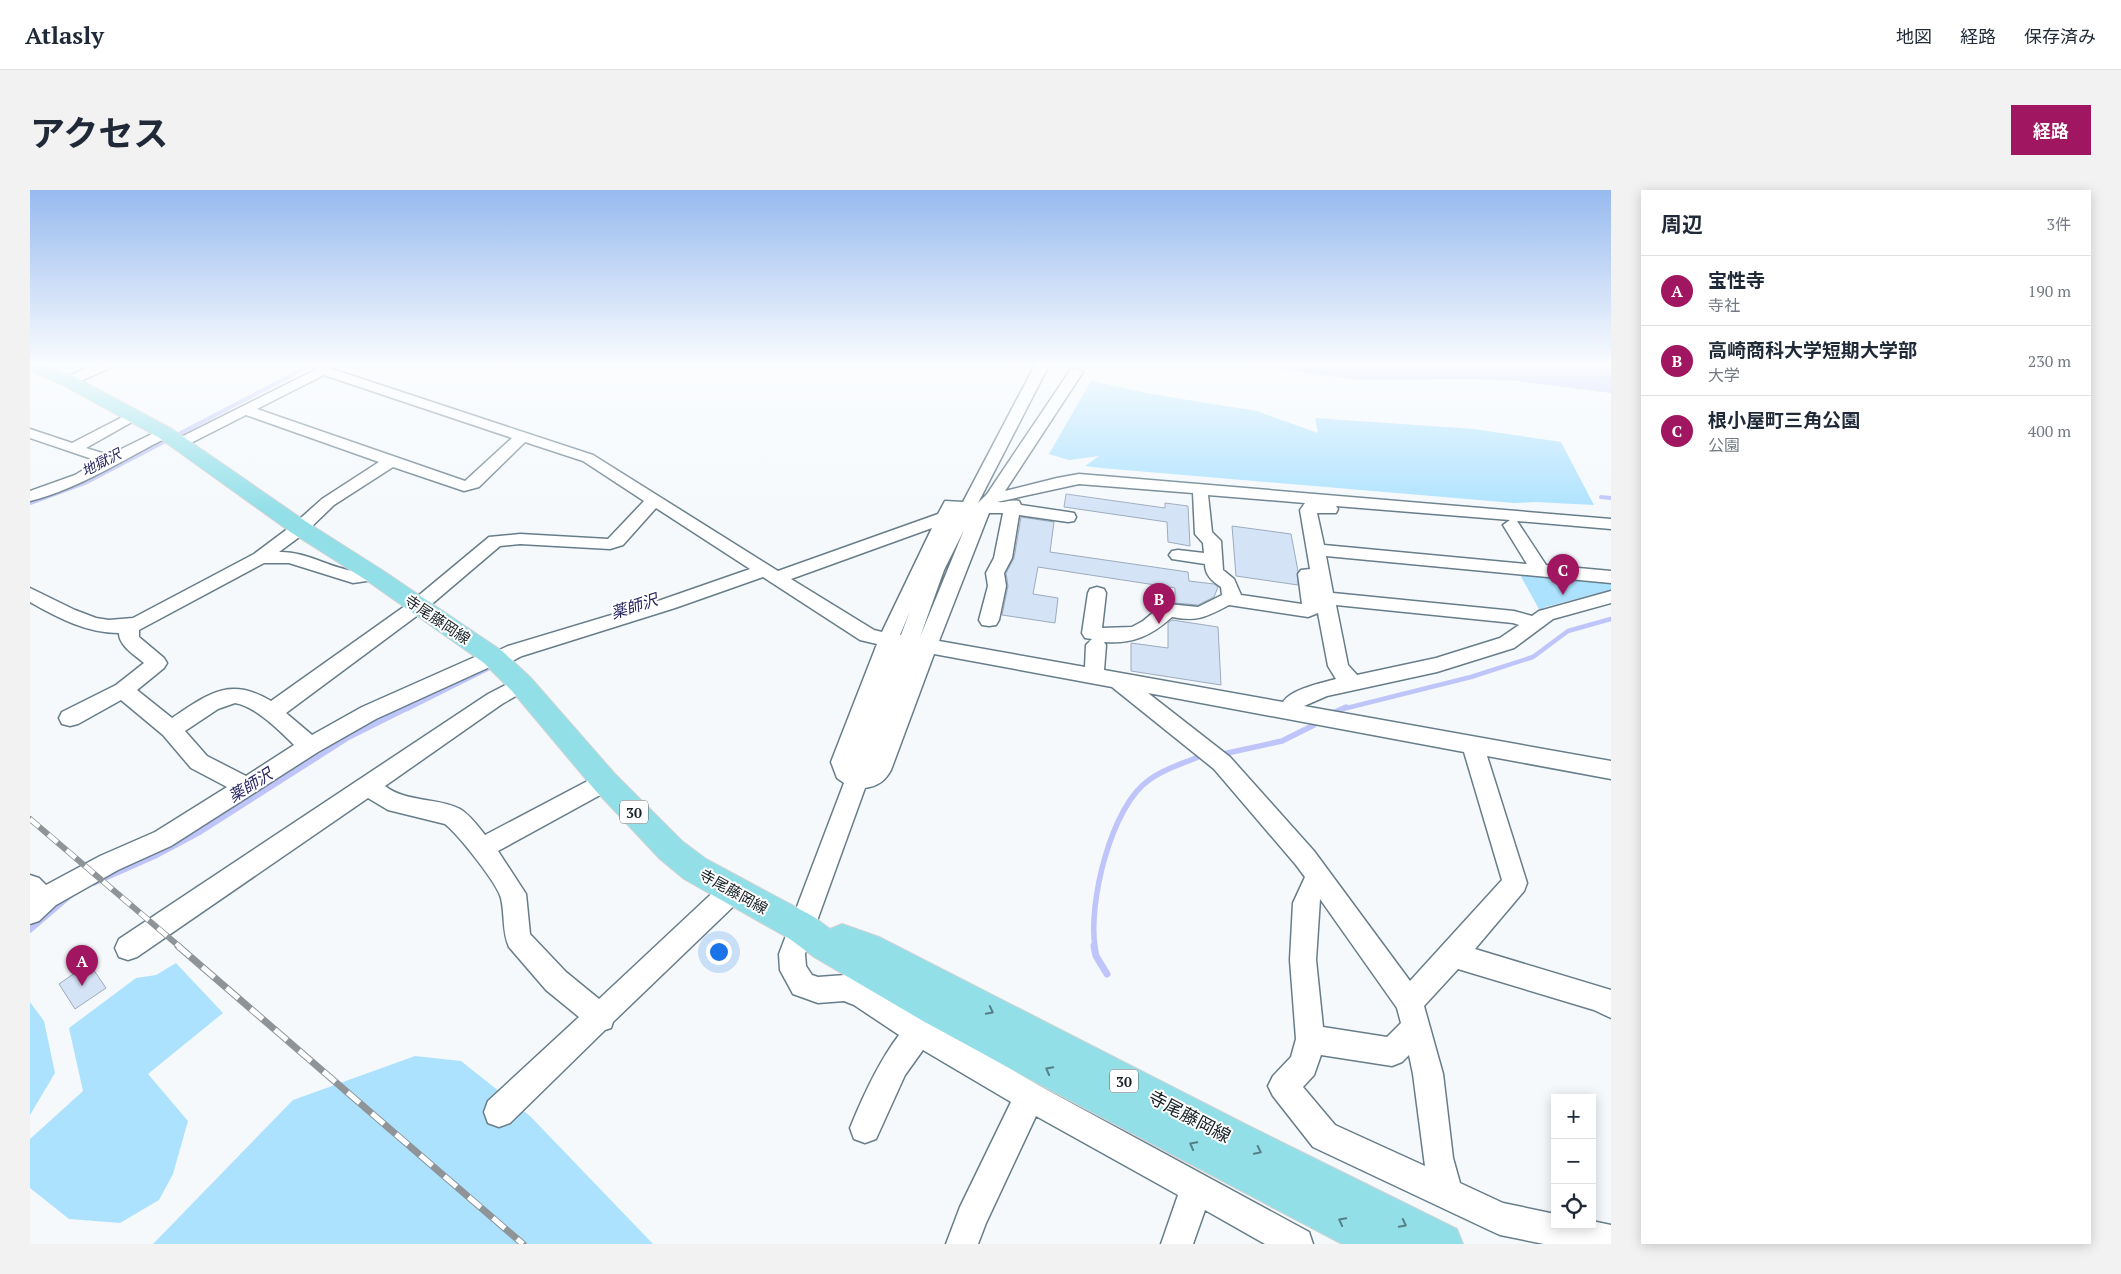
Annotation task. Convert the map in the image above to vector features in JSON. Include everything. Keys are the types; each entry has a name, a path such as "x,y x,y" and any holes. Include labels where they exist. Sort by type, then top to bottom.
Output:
{"main road":[{"name":"寺尾藤岡線","path":"134,415 172,438 300,528 374,575 495,658 521,684 605,782 671,850 695,869 732,892 802,928 826,946 987,1036 1386,1244"},
{"name":"寺尾藤岡線","path":"802,928 867,948 1231,1138 1442,1244"}],"street":[{"path":"30,496 81,478 111,460 235,414"},
{"path":"258,414 464,486 473,484 523,436"},
{"path":"457,414 588,458 867,635 1292,710 1611,770"},
{"path":"990,620 997,586 995,573 1003,558 994,506 1024,414"},
{"path":"994,506 1050,414"},
{"path":"74,448 134,415"},
{"path":"30,433 74,448 84,454 111,460"},
{"path":"30,594 61,612 102,626 129,627 138,624 260,558 300,528 328,502 391,461"},
{"path":"1297,1244 1030,1096 919,1032 864,996 845,988 818,990 803,985 793,970 792,954 935,570 1005,496 1061,480 1085,480 1611,524"},
{"path":"1200,495 1204,534 1212,541 1214,571 1216,576 1228,582 1231,587 1232,599"},
{"path":"270,713 418,605 495,541 520,539 605,544 617,541 655,499"},
{"path":"908,643 897,619 943,518 951,505 994,506 1068,517"},
{"path":"1351,682 1338,666 1308,510 1309,507 1611,533"},
{"path":"1097,593 1092,633 1111,636 1144,630 1168,610 1200,613 1207,611 1222,600 1232,599 1299,610 1311,610 1296,514"},
{"path":"36,899 163,839 178,828 247,788 310,746 369,713 495,658 772,574 943,518"},
{"path":"1512,525 1540,570"},
{"path":"1316,550 1611,577"},
{"path":"1178,554 1213,560"},
{"path":"260,558 290,557 353,577 374,575"},
{"path":"1292,710 1292,705 1300,698 1322,690 1351,682 1437,665 1507,643 1533,624 1554,612 1611,597"},
{"path":"1326,598 1514,617 1533,624"},
{"path":"70,718 123,690 157,663 128,639 129,627"},
{"path":"1096,645 1106,678 1170,720 1222,763 1305,858 1412,1014 1428,1074 1438,1158 1447,1193"},
{"path":"128,948 495,699 521,684"},
{"path":"123,690 171,729 199,762 247,788"},
{"path":"171,729 219,700 236,695 248,698 270,713 310,746"},
{"path":"1310,1039 1392,1052 1412,1014 1453,955 1515,883 1473,745"},
{"path":"482,848 605,782"},
{"path":"368,785 396,803 452,816 482,848 513,894 518,939 556,981 601,1018"},
{"path":"1318,875 1306,903 1303,960 1310,1039 1304,1065 1283,1086 1324,1136 1500,1219 1611,1240"},
{"path":"499,1112 601,1018 732,892"},
{"path":"1453,955 1601,999 1611,1006"},
{"path":"865,1128 895,1065 919,1032"},
{"path":"962,1244 971,1218 1030,1096"},
{"path":"1177,1244 1196,1188"}],"shaded area":[{"path":"1072,414 1266,414 1318,433 1315,418 1474,429 1561,442 1594,505 1535,502 1514,503 1101,468 1085,466 1099,456 1069,460 1049,454"},
{"path":"1519,573 1611,582 1611,590 1545,607 1540,611"},
{"path":"176,963 223,1013 148,1074 188,1121 173,1174 159,1200 120,1223 69,1219 30,1188 30,1139 83,1091 69,1028 136,978 156,975"},
{"path":"30,1002 44,1021 55,1073 30,1115"},
{"path":"415,1056 461,1061 530,1116 653,1244 153,1244 293,1100"}],"building":[{"path":"1066,494 1165,508 1165,503 1188,506 1190,546 1168,542 1167,522 1064,507"},
{"path":"1021,517 1054,522 1050,552 1188,572 1189,581 1214,584 1218,587 1214,597 1198,605 1175,603 1175,588 1038,567 1033,594 1058,598 1055,623 1002,615 1008,586 1006,573 1014,558"},
{"path":"1232,526 1291,534 1298,571 1298,585 1236,576"},
{"path":"1172,620 1218,627 1221,685 1131,671 1131,643 1168,648 1168,623"},
{"path":"89,963 106,988 75,1009 59,984"}],"waterway":[{"name":"地獄沢","path":"30,503 87,482 217,414"},
{"name":"薬師沢","path":"1601,497 1611,498"},
{"path":"1343,709 1471,677 1533,657 1568,631 1611,619"},
{"name":"薬師沢","path":"407,709 489,668"},
{"name":"薬師沢","path":"94,883 155,856 200,832 349,737 409,707"},
{"path":"1333,713 1346,707"},
{"path":"1223,754 1282,741 1314,725"},
{"path":"1095,947 1095,906 1099,882 1113,833 1124,811 1135,793 1154,776 1198,757"},
{"name":"薬師沢","path":"30,930 71,895"},
{"path":"1094,946 1096,956 1107,974"}],"railway":[{"path":"30,819 180,947"},
{"path":"178,946 523,1244"}],"place":[{"name":"根小屋町三角公園","path":"1563,595"},
{"name":"高崎商科大学短期大学部","path":"1159,624"},
{"name":"宝性寺","path":"82,986"}]}
